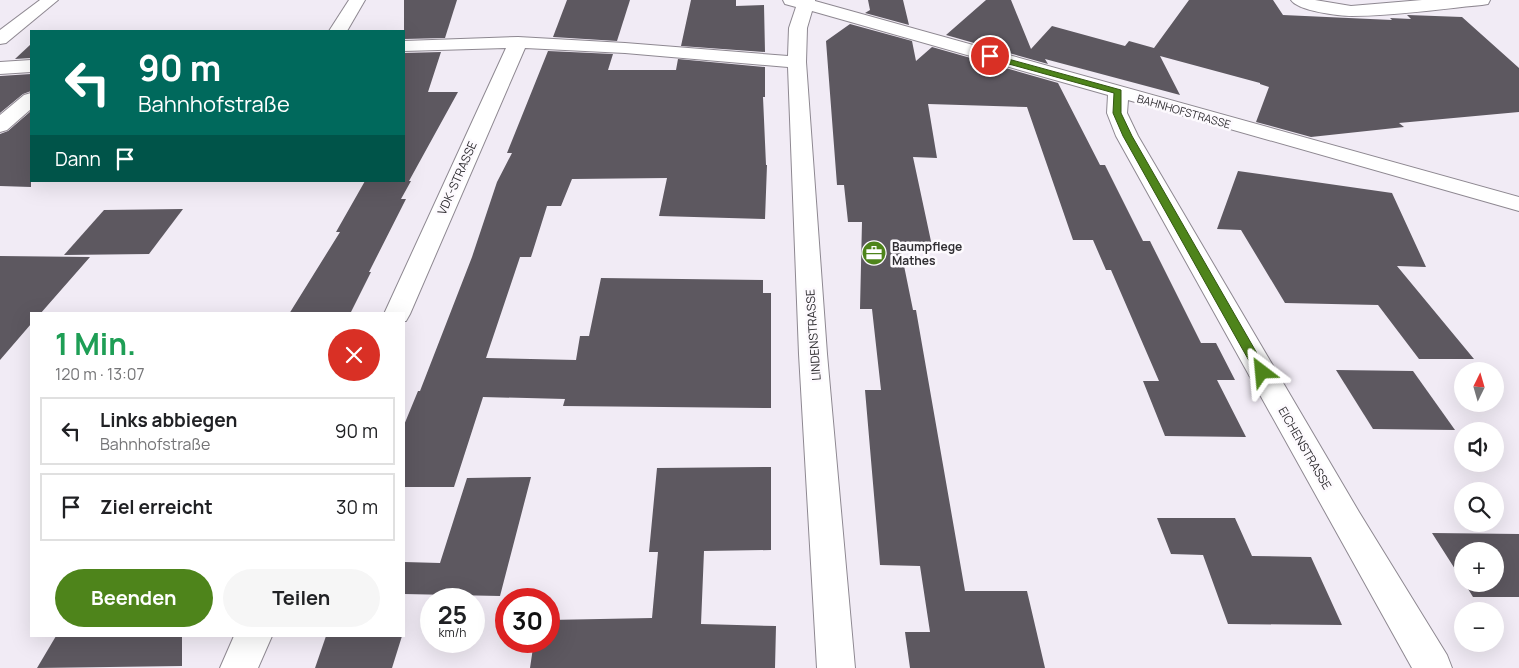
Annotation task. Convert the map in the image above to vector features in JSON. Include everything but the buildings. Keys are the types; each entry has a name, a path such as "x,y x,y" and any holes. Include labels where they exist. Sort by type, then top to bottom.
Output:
{"street":[{"path":"0,39 50,0"},
{"path":"339,30 357,0"},
{"path":"1299,0 1316,6 1351,11 1482,0"},
{"name":"LINDENSTRASSE","path":"801,1 796,62 813,354 836,668"},
{"name":"BAHNHOFSTRASSE","path":"801,1 1519,204"},
{"path":"405,46 518,42 625,48 796,62"},
{"name":"VDK-STRASSE","path":"398,312 518,42"},
{"path":"0,68 30,66"},
{"name":"EICHENSTRASSE","path":"1118,92 1117,113 1127,136 1346,522 1433,668"},
{"path":"0,126 30,100"},
{"path":"239,668 253,637"}],"place":[{"name":"Baumpflege Mathes","path":"874,253"}],"route":[{"path":"990,56 1118,92 1117,113 1127,136 1262,372"}]}
